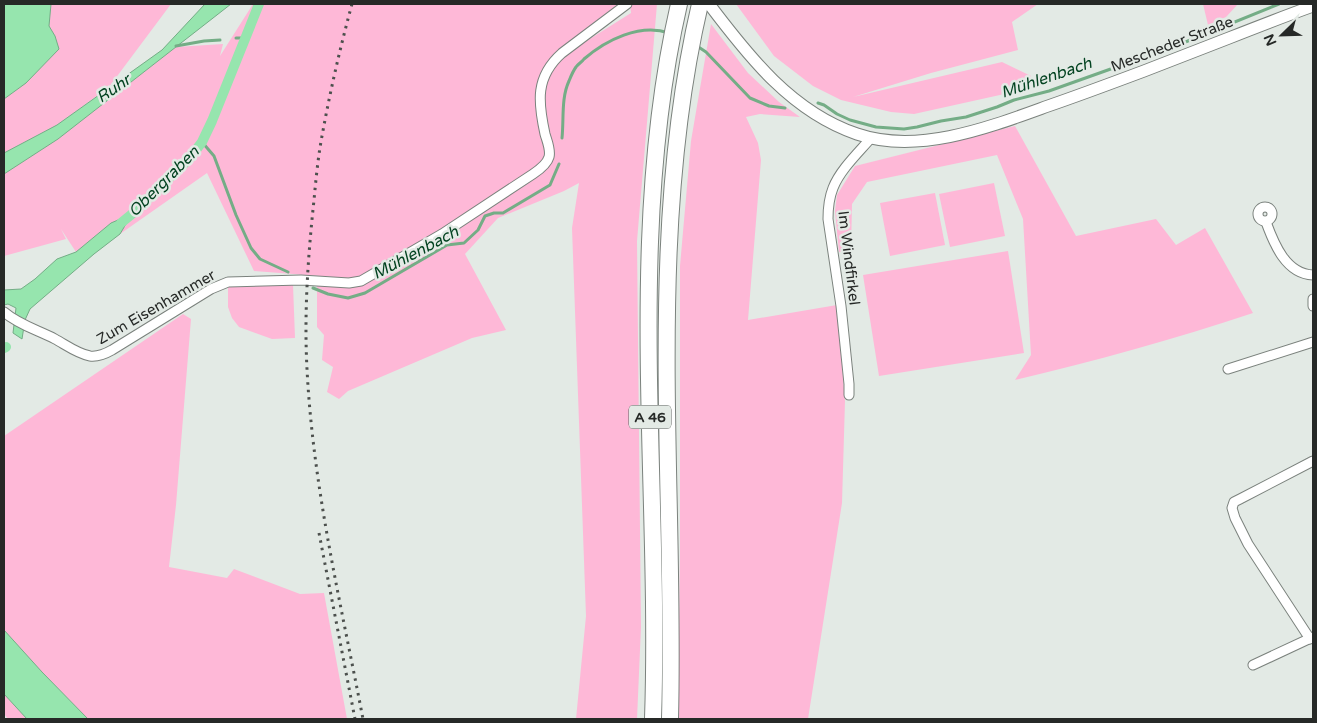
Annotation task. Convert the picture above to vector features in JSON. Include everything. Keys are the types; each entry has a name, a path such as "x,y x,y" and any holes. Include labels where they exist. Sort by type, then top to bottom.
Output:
{"highway":[{"name":"A 46","path":"653,719 654,575 649,250 660,116 679,4"},
{"name":"A 46","path":"670,719 670,575 666,388 668,248 680,118 700,4"}],"street":[{"name":"Zum Eisenhammer","path":"4,312 13,320 83,354 99,356 112,350 211,289 228,282 301,280 356,282 368,278 442,234 533,174 545,163 549,157 549,149 539,94 541,82 545,74 556,58 627,4"},
{"name":"Mescheder Straße","path":"709,4 763,72 806,108 824,120 847,131 871,138 913,142 950,137 1004,122 1099,88 1291,10 1313,6"},
{"name":"Im Windfirkel","path":"849,395 841,306 828,207 838,178 871,138"},
{"path":"1266,222 1275,244 1287,262 1299,271 1313,275"},
{"path":"1313,299 1313,306"},
{"path":"1228,369 1313,342"},
{"path":"1253,665 1311,638 1248,544 1235,518 1232,504 1313,461"}],"shaded area":[{"path":"51,4 171,4 109,87 57,125 4,153 4,99 22,86 55,36 49,26"},
{"path":"253,4 618,4 576,37 577,47 631,13 630,4 657,4 637,241 641,627 637,719 576,719 586,616 572,228 579,183 498,218 465,254 506,330 472,338 348,391 339,399 327,392 333,367 322,360 324,335 317,327 317,286 361,286 453,233 529,181 528,178 362,276 346,278 254,271 207,173 120,234 131,215 111,223 76,252 61,229 66,239 4,256 4,174 58,139 176,47 223,44 220,56"},
{"path":"736,4 1038,4 1012,22 1018,50 931,73 853,97 1002,62 1031,76 1018,91 914,114 891,112 841,100 813,86 774,56"},
{"path":"1203,4 1238,4 1226,17 1208,25"},
{"path":"711,24 748,73 779,102 800,117 760,114 746,117 758,143 761,160 748,320 837,305 845,401 842,503 808,719 678,719 680,266 691,141"},
{"path":"1015,126 1076,236 1156,219 1176,245 1205,228 1253,313 1135,349 1015,380 1031,355 1023,219 997,155 867,182 852,204 851,250 839,252 835,211 837,195 855,166"},
{"path":"994,183 1005,236 950,247 939,194"},
{"path":"935,193 945,245 890,256 880,203"},
{"path":"1008,251 1024,353 879,376 863,275"},
{"path":"293,285 295,338 272,339 239,327 232,318 228,307 228,286"},
{"path":"183,314 191,319 169,567 227,578 234,569 300,594 324,593 347,719 88,719 4,630 4,436"},
{"path":"4,694 27,719 8,719 4,714"}],"water":[{"path":"4,4 51,4 49,26 55,36 59,49 26,83 4,99"},
{"name":"Ruhr","path":"205,4 231,4 58,139 4,174 4,153 57,125 162,50"},
{"path":"132,214 120,234 30,309 25,320 22,339 13,333 16,308 8,304 4,305 4,290 21,289 57,259 76,252 111,223"},
{"path":"4,630 88,719 27,719 4,694"}],"waterway":[{"name":"Obergraben","path":"121,223 189,159 202,142 259,4"},
{"name":"Mühlenbach","path":"818,103 850,120 876,127 904,129 966,117 1014,100 1049,91 1178,45 1279,4"},
{"name":"Mühlenbach","path":"562,138 566,88 571,75 584,59 602,46 624,35 647,30 669,33"},
{"path":"236,38 246,38"},
{"path":"176,46 220,40"},
{"name":"Mühlenbach","path":"697,46 706,52 750,98 769,106 785,108"},
{"name":"Mühlenbach","path":"202,142 214,156 236,215 251,248 260,259 288,272"},
{"name":"Mühlenbach","path":"313,288 328,294 348,298 365,293 447,245 464,243 478,230 485,216 503,213 550,185 559,164"}],"railway":[{"path":"352,4 332,86 318,160 308,263 306,348 315,458 329,546 363,719"},
{"path":"319,533 355,719"}]}
